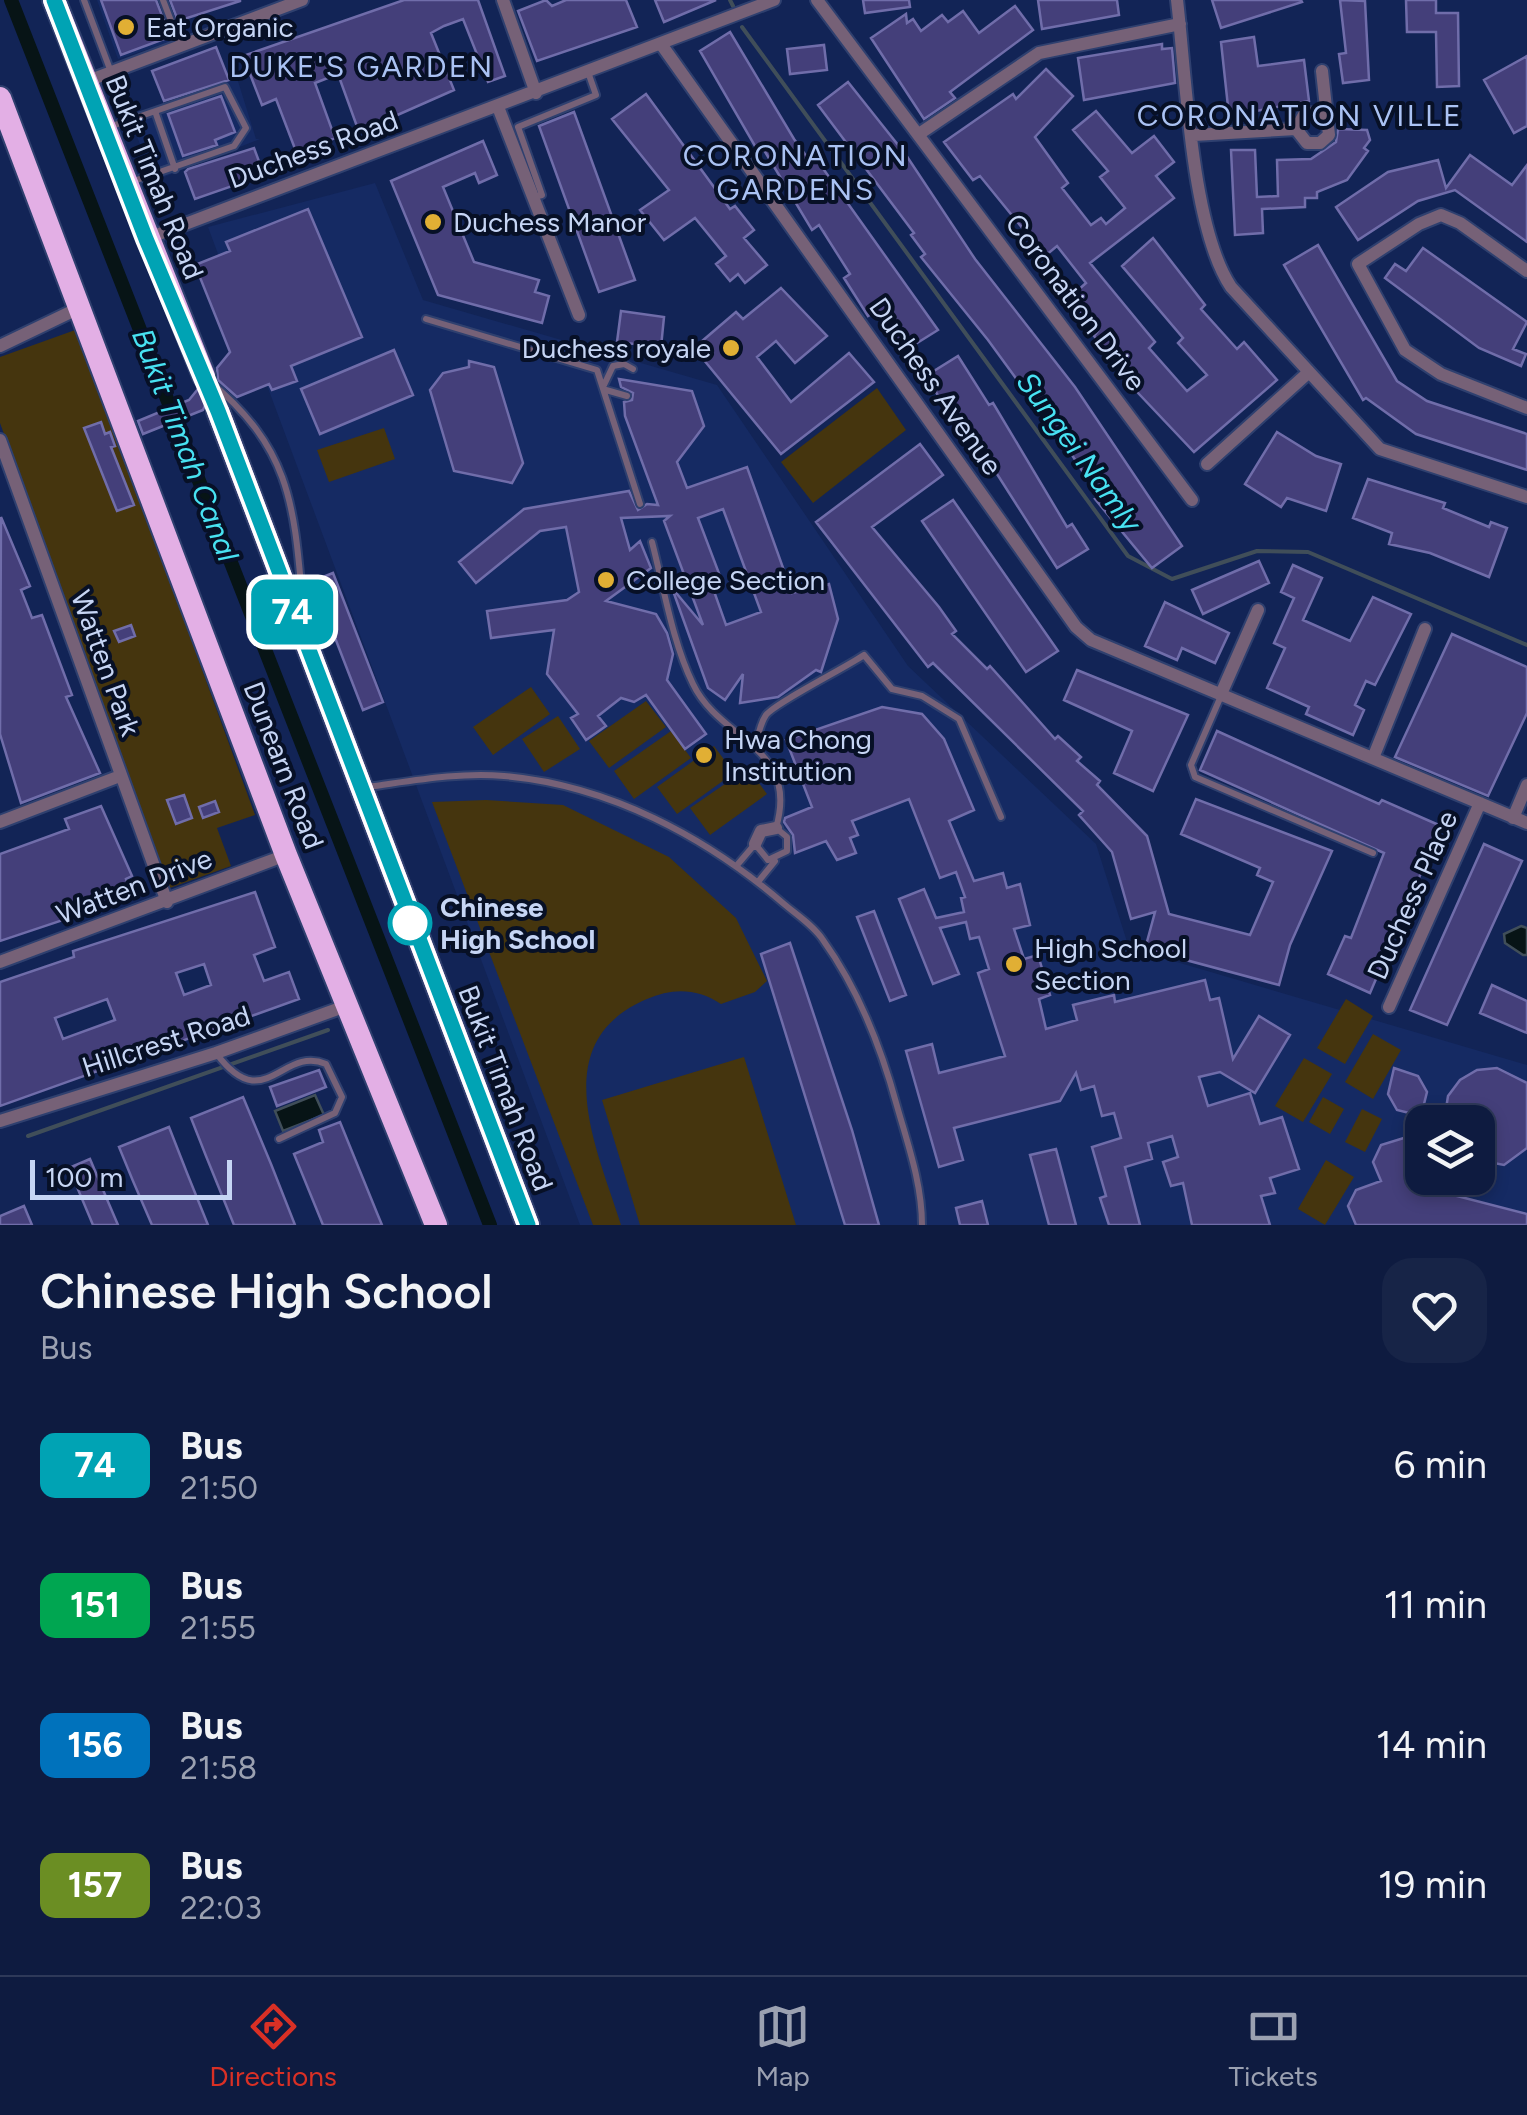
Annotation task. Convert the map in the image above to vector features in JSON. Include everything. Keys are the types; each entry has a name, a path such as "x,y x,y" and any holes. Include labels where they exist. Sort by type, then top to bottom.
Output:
{"highway":[{"name":"Bukit Timah Road","path":"54,0 146,239 204,376"},
{"name":"Dunearn Road","path":"0,98 286,855 436,1225"},
{"name":"Bukit Timah Road","path":"218,411 528,1225"}],"street":[{"path":"85,82 302,0"},
{"path":"503,0 536,93"},
{"name":"Duchess Road","path":"146,239 774,0"},
{"name":"Coronation Drive","path":"818,0 1192,500"},
{"path":"1177,0 1206,227 1217,266 1380,449 1527,497"},
{"path":"919,134 1038,54 1180,24"},
{"name":"Duchess Avenue","path":"661,44 1076,626 1091,640 1520,821 1527,785"},
{"path":"1296,129 1307,143 1320,143 1330,128 1323,114 1322,71"},
{"path":"498,107 579,316"},
{"path":"1296,129 1305,113 1323,114"},
{"path":"1194,135 1296,129"},
{"path":"1527,271 1460,223 1441,216 1419,224 1358,264 1406,350 1441,374 1527,408"},
{"path":"0,346 78,308"},
{"path":"1207,464 1309,372"},
{"name":"Watten Park","path":"0,440 167,902"},
{"path":"1221,694 1258,610"},
{"path":"1373,758 1425,629"},
{"path":"0,822 120,776"},
{"name":"Duchess Place","path":"1390,1008 1480,803"},
{"path":"755,844 761,831 776,828"},
{"name":"Watten Drive","path":"0,962 286,855"},
{"name":"Hillcrest Road","path":"0,1122 219,1057 346,1006"}],"lane":[{"path":"84,0 111,73"},
{"path":"163,0 181,48"},
{"path":"534,197 542,194 518,127 532,118 596,95 588,71"},
{"path":"104,128 156,114 225,87 246,128 234,146 126,184"},
{"path":"156,114 175,169"},
{"path":"426,320 598,370 640,504"},
{"path":"605,388 613,366 624,364 633,369"},
{"path":"204,376 240,406 267,440 294,506 308,655"},
{"path":"605,388 627,396"},
{"path":"652,542 697,692 716,716 756,746 779,784 782,800 776,828 789,844 758,882"},
{"path":"756,746 761,725 772,708 830,678 864,654 892,689 922,696 959,720 1001,816"},
{"path":"1221,694 1190,765 1195,777 1373,853"},
{"path":"363,788 458,776 524,778 606,800 666,822 738,864 821,936 864,1007 893,1089 922,1198 922,1225"},
{"path":"738,864 755,844 761,857 776,860"},
{"path":"219,1057 230,1072 246,1081 258,1082 313,1060 326,1064 342,1096 335,1113 279,1139"}],"shaded area":[{"path":"97,0 154,0 169,42 118,59"},
{"path":"237,78 256,139 260,139 154,181 130,118"},
{"name":"Hwa Chong Institution","path":"375,183 423,300 717,385 908,666 1096,844 1129,948 1527,1065 1527,1225 580,1225 208,227"},
{"path":"78,329 255,815 217,828 231,866 170,888 0,423 0,357"},
{"path":"877,388 906,430 813,503 781,462"},
{"path":"384,428 395,459 329,482 317,450"},
{"path":"531,687 550,714 493,755 473,727"},
{"path":"646,701 666,727 609,768 589,741"},
{"path":"558,716 580,749 544,772 522,739"},
{"path":"671,731 691,758 634,799 614,771"},
{"path":"714,746 734,773 677,814 657,787"},
{"path":"748,768 767,794 710,835 690,808"},
{"path":"486,800 563,805 669,857 736,918 767,981 755,992 721,1004 694,992 656,995 616,1018 597,1042 588,1069 587,1099 592,1131 621,1225 593,1225 432,802"},
{"path":"1521,926 1527,928 1527,955 1505,943 1504,934"},
{"path":"1346,999 1373,1016 1345,1064 1317,1048"},
{"path":"1373,1034 1401,1050 1373,1099 1345,1082"},
{"path":"744,1057 796,1225 640,1225 602,1100"},
{"path":"1304,1058 1332,1074 1303,1122 1275,1106"},
{"path":"315,1095 324,1115 283,1131 275,1111"},
{"path":"1323,1097 1344,1109 1330,1134 1309,1122"},
{"path":"1362,1109 1382,1119 1365,1152 1345,1142"},
{"path":"1326,1160 1354,1177 1325,1225 1298,1209"}],"building":[{"path":"101,0 156,0 166,26 159,28 164,39 121,55"},
{"path":"170,0 240,0 240,1 178,21"},
{"path":"404,0 478,0 505,76 488,82 463,19 444,26 431,33 454,90 359,132 338,74 315,83 335,138 297,154 276,99 262,105 243,56"},
{"path":"546,0 552,6 566,0 626,0 637,27 537,61 518,11"},
{"path":"655,0 716,0 664,22"},
{"path":"863,0 909,0 910,7 865,13"},
{"path":"1038,0 1117,0 1119,15 1042,29"},
{"path":"1212,0 1301,0 1302,2 1221,28"},
{"path":"1340,0 1365,1 1369,80 1343,83 1339,54 1346,53"},
{"path":"1406,0 1436,0 1436,13 1458,13 1459,86 1437,87 1436,32 1407,32"},
{"path":"1015,6 1033,30 950,92 955,98 924,119 871,38 906,14 907,23 913,19 921,31 942,15 948,22 963,11 979,33"},
{"path":"730,32 794,139 807,157 812,153 938,330 901,353 875,312 868,316 844,278 850,274 819,225 812,230 764,150 759,153 700,51"},
{"path":"1254,37 1258,66 1304,60 1309,101 1229,116 1221,42"},
{"path":"1162,44 1162,49 1172,48 1175,83 1084,100 1078,58"},
{"path":"824,45 827,70 790,74 787,49"},
{"path":"216,47 229,80 164,101 152,71"},
{"path":"1527,56 1527,126 1514,133 1484,80"},
{"path":"1046,69 1073,96 1035,137 1068,183 1062,188 1091,225 1101,218 1106,224 1125,208 1100,177 1108,171 1073,130 1096,111 1132,153 1154,136 1174,162 1156,176 1174,198 1090,263 1155,342 1149,348 1187,391 1207,375 1178,343 1183,338 1122,266 1153,238 1205,305 1201,309 1237,349 1244,342 1277,380 1194,452 1122,376 1126,373 1094,336 1098,331 1069,298 1086,283 1057,246 1045,256 980,176 973,180 944,142 1013,94 1016,99"},
{"path":"848,82 906,155 975,259 1075,387 1182,546 1152,568 1095,499 1099,497 1072,455 921,257 925,254 911,235 914,233 818,105"},
{"path":"646,94 730,209 735,206 754,230 744,238 767,265 745,283 738,274 730,281 716,264 726,256 695,218 664,240 640,210 669,190 612,119"},
{"path":"221,96 235,132 215,140 217,145 183,156 168,114"},
{"path":"574,112 635,280 599,292 539,126"},
{"path":"1338,129 1367,130 1370,140 1364,148 1368,151 1347,180 1317,192 1317,198 1305,198 1305,207 1262,209 1263,233 1235,235 1231,150 1255,150 1257,197 1278,196 1277,160 1311,159 1336,142"},
{"name":"Duchess Manor","path":"483,141 497,175 479,183 475,173 443,187 474,262 539,280 535,292 549,296 542,323 438,295 391,181"},
{"path":"254,148 264,175 195,199 185,172 188,169"},
{"path":"1470,155 1512,185 1527,165 1527,242 1455,190 1418,201 1358,240 1336,207 1388,172 1438,160 1446,188"},
{"path":"308,209 362,337 291,366 297,381 272,390 269,384 237,397 218,380 217,368 230,352 195,265 230,251 226,242"},
{"path":"1318,245 1397,381 1427,401 1527,434 1527,470 1416,434 1366,398 1363,400 1284,265"},
{"path":"1423,248 1527,322 1513,349 1526,354 1521,366 1479,348 1385,278 1395,264 1406,271"},
{"path":"781,288 827,336 795,363 776,341 757,357 791,402 849,353 874,382 781,454 694,348 736,312 743,319"},
{"path":"621,311 664,317 661,347 617,342"},
{"path":"394,350 413,395 320,434 301,389"},
{"path":"958,356 989,405 993,403 1067,527 1072,524 1088,549 1057,568 960,416 953,420 926,376"},
{"path":"469,361 494,367 523,463 512,483 454,471 430,390 443,373 469,367"},
{"name":"College Section","path":"619,379 692,391 704,426 677,462 687,488 747,467 792,593 829,584 838,619 821,672 816,670 778,697 740,703 743,674 725,700 708,688 672,588 703,625 664,521 670,516 621,518 630,550 640,541 651,568 606,601 656,614 667,633 673,654 667,680 706,734 685,749 646,695 634,702 621,698 598,716 606,726 586,740 571,718 578,714 547,674 554,630 491,638 487,611 567,600 579,592 566,527 540,531 476,583 459,562 524,509 629,491 638,510 647,504 658,505 625,416 624,402 632,400 633,393 621,387","holes":["723,509 761,612 726,625 710,580 720,576 698,518"]},
{"path":"198,389 216,397 207,401 203,410 143,434 138,421 189,400"},
{"path":"101,422 105,434 110,432 115,446 111,447 134,505 117,511 84,428"},
{"path":"1277,432 1316,456 1341,464 1326,511 1287,498 1281,507 1245,484"},
{"path":"920,444 943,475 872,527 939,607 956,631 952,634 987,669 990,666 1055,739 1058,736 1081,757 1077,761 1100,781 1097,785 1147,836 1169,914 1250,935 1273,882 1257,875 1260,868 1181,834 1196,799 1332,851 1290,945 1279,985 1145,949 1155,912 1131,919 1112,852 1079,815 1083,811 933,663 928,667 816,522"},
{"path":"1368,479 1445,503 1443,508 1489,527 1491,522 1507,528 1489,577 1430,553 1389,544 1392,533 1353,518"},
{"path":"953,500 1058,651 1026,672 922,521"},
{"path":"1,517 30,586 21,590 32,618 42,615 72,695 66,697 100,773 21,803 0,734"},
{"path":"1259,561 1269,583 1203,614 1192,590"},
{"path":"1293,565 1322,578 1303,620 1350,641 1373,597 1411,614 1375,685 1366,681 1355,705 1364,710 1353,735 1306,714 1309,707 1267,688 1285,648 1274,643 1294,598 1281,592"},
{"path":"333,573 383,702 363,710 313,581"},
{"path":"1165,602 1229,633 1215,663 1182,648 1177,660 1145,646"},
{"path":"131,625 135,636 119,642 114,631"},
{"path":"1452,634 1527,667 1527,713 1488,796 1395,757"},
{"path":"1077,670 1188,715 1153,791 1114,773 1132,731 1064,700"},
{"name":"High School Section","path":"882,707 922,714 944,739 974,810 949,821 974,881 1003,873 1007,888 1020,884 1030,925 1014,929 1024,959 1038,955 1050,995 1039,999 1046,1029 1077,1020 1073,1005 1114,995 1115,1002 1205,980 1210,1000 1219,998 1233,1059 1259,1016 1290,1035 1255,1093 1220,1072 1199,1077 1208,1106 1250,1093 1260,1124 1282,1117 1299,1169 1270,1178 1275,1193 1261,1196 1270,1225 1192,1225 1183,1183 1171,1186 1163,1162 1178,1157 1172,1136 1148,1143 1152,1159 1125,1167 1140,1225 1109,1225 1100,1198 1106,1196 1092,1147 1121,1138 1114,1113 1102,1116 1094,1086 1081,1090 1076,1073 1060,1101 954,1128 963,1160 939,1167 906,1051 932,1044 939,1073 1005,1056 978,973 989,969 979,937 970,939 966,922 940,928 959,974 933,984 899,899 924,889 936,918 964,912 961,898 965,897 956,872 940,878 909,799 852,821 858,835 850,838 856,853 837,860 826,841 795,853 793,835 784,822 785,818 812,807 786,740"},
{"path":"1217,731 1379,804 1382,800 1441,826 1370,993 1328,974 1345,936 1351,938 1384,853 1200,770"},
{"path":"184,795 192,818 176,824 167,800"},
{"path":"215,801 219,812 203,818 199,807"},
{"path":"101,806 132,876 126,879 132,897 0,941 0,854 69,829 65,819"},
{"path":"1484,844 1522,861 1447,1025 1410,1010"},
{"path":"255,892 275,947 254,955 264,981 289,972 299,999 0,1106 0,982 74,957 73,951","holes":["204,964 211,985 184,995 176,973","107,999 115,1020 63,1039 55,1018"]},
{"path":"874,911 906,995 890,1001 857,917"},
{"path":"790,943 879,1225 845,1225 761,954"},
{"path":"1492,985 1527,1001 1527,1033 1480,1013"},
{"path":"1394,1068 1418,1076 1427,1092 1424,1105 1405,1105 1405,1112 1397,1110 1388,1094"},
{"path":"1497,1068 1527,1083 1527,1148 1504,1165 1495,1163 1495,1105 1447,1105 1448,1096 1460,1080 1477,1070"},
{"path":"319,1070 326,1087 277,1106 270,1087"},
{"path":"243,1097 295,1225 234,1225 191,1118"},
{"path":"340,1122 382,1225 323,1225 294,1154 323,1142 319,1130"},
{"path":"169,1127 208,1225 152,1225 119,1147"},
{"path":"1405,1138 1405,1195 1453,1195 1527,1214 1527,1225 1356,1225 1348,1206 1356,1190 1381,1181 1373,1162 1381,1145"},
{"path":"1056,1149 1076,1225 1049,1225 1030,1155"},
{"path":"90,1159 118,1225 93,1225 69,1168"},
{"path":"982,1201 988,1225 960,1225 956,1208"},
{"path":"24,1206 32,1225 0,1225 0,1216"}],"waterway":[{"name":"Bukit Timah Canal","path":"11,0 490,1225"},
{"name":"Sungei Namly","path":"730,0 733,6"},
{"name":"Sungei Namly","path":"742,27 1128,556 1172,579 1257,551 1308,552 1527,645"},
{"path":"28,1136 328,1030"}],"tunnel":[{"path":"204,376 218,411"}],"bus line":[{"name":"74","path":"54,0 146,239 218,411 528,1225"}],"place":[{"name":"Eat Organic","path":"126,27"},
{"name":"Duchess Manor","path":"433,222"},
{"name":"Duchess royale","path":"731,348"},
{"name":"College Section","path":"606,580"},
{"name":"Hwa Chong Institution","path":"704,755"},
{"name":"Chinese High School","path":"410,923"},
{"name":"High School Section","path":"1014,964"}],"district":[{"name":"DUKE'S GARDEN","path":"362,67"},
{"name":"CORONATION VILLE","path":"1300,116"},
{"name":"CORONATION GARDENS","path":"796,173"}]}
